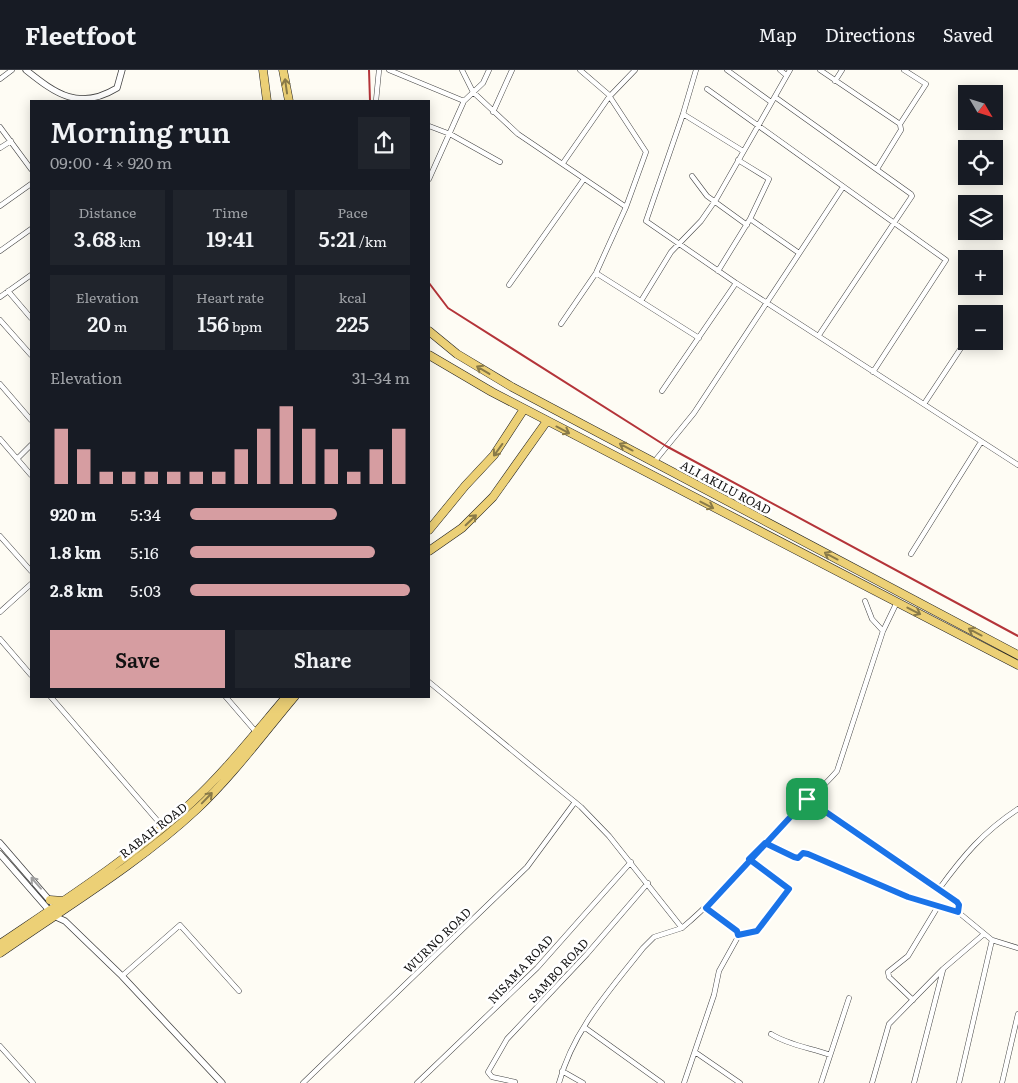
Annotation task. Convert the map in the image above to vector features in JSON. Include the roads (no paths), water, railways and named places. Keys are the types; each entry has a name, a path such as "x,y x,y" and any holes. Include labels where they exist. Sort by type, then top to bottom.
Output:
{"main road":[{"path":"263,70 267,100"},
{"path":"283,70 289,100"},
{"name":"ALI AKILU ROAD","path":"430,332 478,368 1017,660"},
{"name":"ALI AKILU ROAD","path":"430,356 547,421 897,602 1017,660"},
{"path":"430,529 494,455 524,409"},
{"path":"430,550 462,528 493,497 547,421"},
{"name":"RABAH ROAD","path":"0,953 51,909 163,827 202,792 285,698"},
{"name":"RABAH ROAD","path":"0,944 51,909 152,846 196,809 293,698"}],"street":[{"path":"0,79 12,70"},
{"path":"26,70 51,90 76,100"},
{"path":"82,100 117,88 122,70"},
{"path":"376,100 379,70"},
{"path":"389,70 464,101"},
{"path":"462,70 473,92 492,112 518,134 626,208"},
{"path":"466,76 468,70"},
{"path":"430,177 464,101 483,83 489,70"},
{"path":"492,112 512,70"},
{"path":"561,324 596,273 626,208 646,152 609,97 580,70"},
{"path":"562,163 609,97 635,70"},
{"path":"696,70 684,114 646,221 766,303 819,335 1018,465"},
{"path":"727,70 771,102"},
{"path":"780,70 786,76"},
{"path":"640,301 679,243 701,221 715,201 790,70"},
{"path":"820,70 900,124"},
{"path":"836,81 842,70"},
{"path":"877,169 901,130 900,124 926,84 904,70"},
{"path":"707,89 946,260 873,372"},
{"path":"774,97 877,169 912,196 819,335"},
{"path":"684,114 743,152"},
{"path":"430,126 450,134 500,162"},
{"path":"0,127 30,168"},
{"path":"0,148 11,141"},
{"path":"25,161 30,157"},
{"path":"718,271 747,225 769,179 738,160"},
{"path":"430,161 436,163"},
{"path":"692,176 703,192 747,225"},
{"path":"508,286 584,179"},
{"path":"0,206 30,185"},
{"path":"654,462 694,413 843,186"},
{"path":"750,219 799,253"},
{"path":"0,251 30,230"},
{"path":"596,273 699,338"},
{"path":"0,296 30,276"},
{"path":"662,391 736,283"},
{"path":"8,291 30,317"},
{"path":"0,320 30,354"},
{"path":"924,404 960,350"},
{"path":"0,384 30,419"},
{"path":"0,440 30,474"},
{"path":"911,554 981,442"},
{"path":"17,459 30,445"},
{"path":"0,536 30,570"},
{"path":"0,612 30,585"},
{"path":"866,601 872,619 883,630"},
{"path":"559,1083 570,1050 584,1027 643,948 654,937 682,928 706,908 749,859 807,799 828,782 837,770 883,630 897,602"},
{"path":"0,639 30,674"},
{"path":"430,683 575,802 609,836 682,928"},
{"path":"52,698 163,827"},
{"path":"227,698 256,732"},
{"path":"807,799 957,902 959,905 958,912"},
{"name":"WURNO ROAD","path":"303,1083 527,867 575,802"},
{"path":"939,890 972,846 997,823 1018,809"},
{"path":"0,843 51,909"},
{"path":"765,843 794,857 798,858 803,853 808,854 937,908 958,912 992,940 1018,948"},
{"path":"0,854 51,909 66,921 122,976 222,1083"},
{"path":"738,935 757,931 789,889 749,859"},
{"name":"NISAMA ROAD","path":"417,1083 537,968 630,862"},
{"name":"SAMBO ROAD","path":"515,1082 488,1074 494,1059 507,1039 587,954 648,883"},
{"path":"706,908 737,931 738,935"},
{"path":"913,1000 888,977 888,972 908,956 937,908"},
{"path":"122,976 180,925 239,991"},
{"path":"872,1083 889,1024 943,969 984,934"},
{"path":"684,1083 714,995 719,971 738,935"},
{"path":"958,1083 992,940"},
{"path":"914,1083 943,969"},
{"path":"821,1083 849,998"},
{"path":"1002,1083 1018,1014"},
{"path":"584,1027 662,1083"},
{"path":"771,1034 780,1040 807,1046 830,1055"},
{"path":"0,1046 33,1083"},
{"path":"695,1052 740,1083"},
{"path":"562,1071 583,1083"}],"railway":[{"path":"369,70 370,100"},
{"path":"430,284 448,308 666,446 1018,636"}]}
